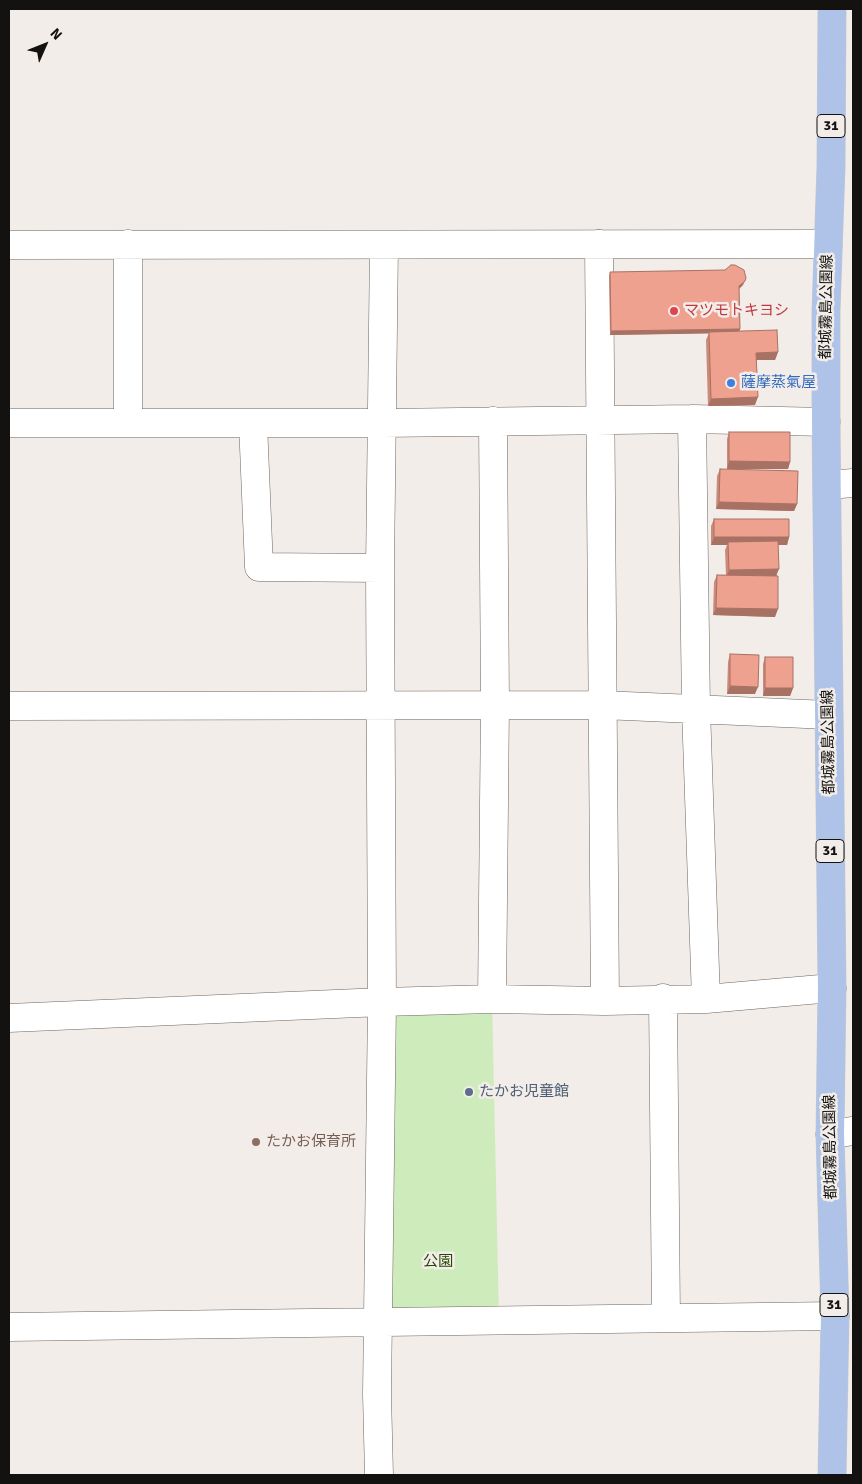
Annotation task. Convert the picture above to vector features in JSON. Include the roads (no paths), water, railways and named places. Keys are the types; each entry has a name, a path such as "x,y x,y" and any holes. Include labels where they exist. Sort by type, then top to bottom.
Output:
{"main road":[{"name":"都城霧島公園線","path":"832,9 826,422 841,484 828,715 832,988 842,1132 835,1316 832,1475"}],"street":[{"path":"128,244 128,423"},
{"path":"599,244 606,1001"},
{"path":"9,245 828,244"},
{"path":"379,1475 377,1394 382,1002 380,568 384,245"},
{"path":"692,418 696,709 706,999"},
{"path":"9,423 383,423 692,418 826,422"},
{"path":"492,999 496,705 494,421"},
{"path":"253,423 259,567 380,568"},
{"path":"9,706 603,705 828,715"},
{"path":"9,1018 492,999 606,1001 663,998 706,999 832,988"},
{"path":"663,998 666,1318"},
{"path":"9,1327 835,1316"}],"place":[{"name":"マツモトキヨシ","path":"674,311"},
{"name":"薩摩蒸氣屋","path":"731,383"},
{"name":"たかお児童館","path":"469,1092"},
{"name":"たかお保育所","path":"256,1142"}],"park label":[{"name":"公園","path":"438,1262"}]}
